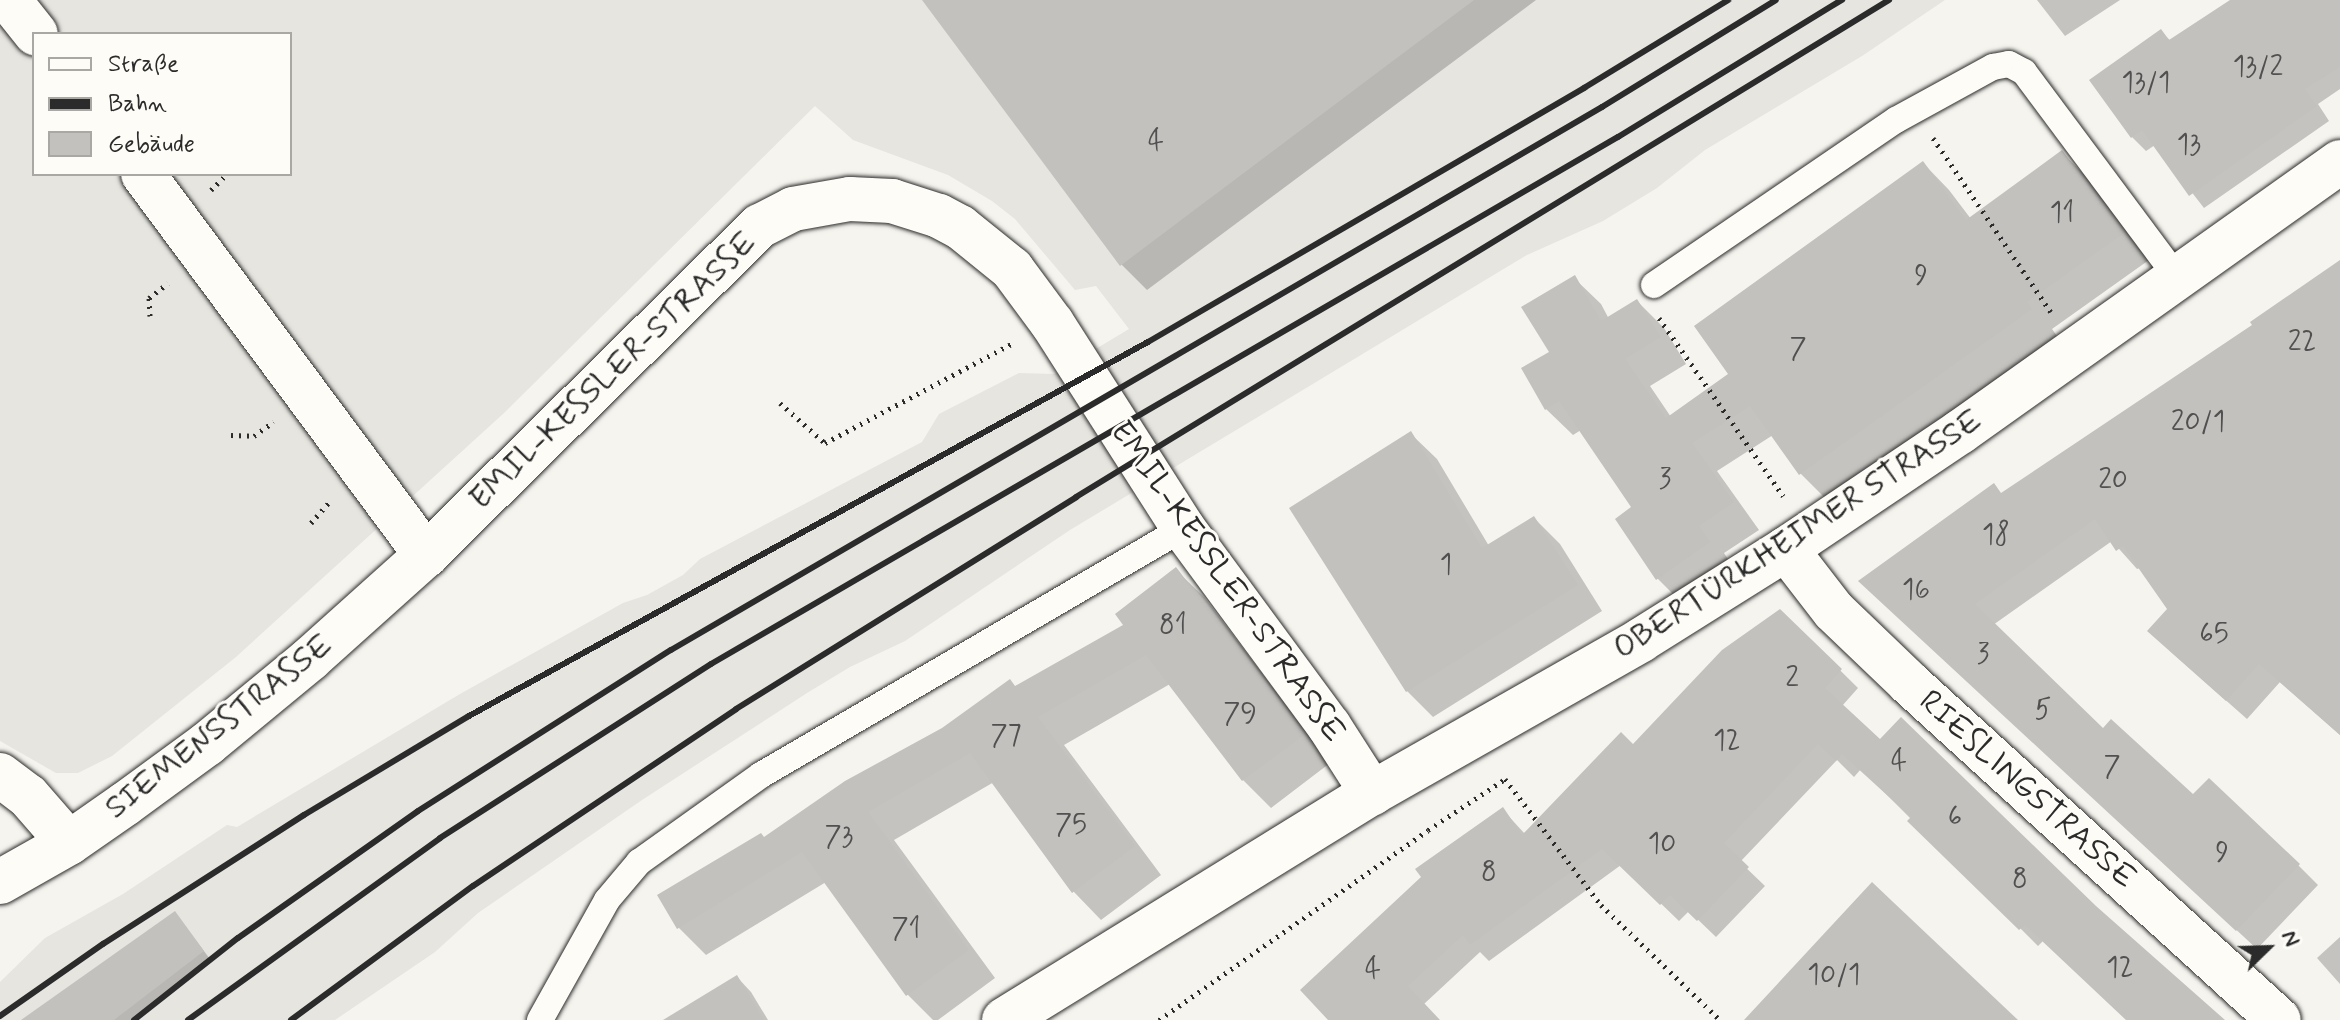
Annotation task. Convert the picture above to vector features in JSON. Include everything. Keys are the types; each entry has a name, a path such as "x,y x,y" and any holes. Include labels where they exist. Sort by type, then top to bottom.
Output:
{"street":[{"path":"9,0 34,32"},
{"name":"OBERTÜRKHEIMER STRASSE","path":"1025,1015 1236,877 1372,793 1641,640 1798,542 2340,162"},
{"path":"144,176 426,555"},
{"name":"EMIL-KESSLER-STRASSE","path":"426,555 745,239 793,209 829,201 892,201 939,216 997,254 1025,284 1183,528 1329,726 1372,793"},
{"name":"RIESLINGSTRASSE","path":"1798,542 1834,611 2279,1020"},
{"name":"SIEMENSSTRASSE","path":"0,882 69,843 245,713 426,555"},
{"path":"0,775 28,796 69,843"}],"lane":[{"path":"1654,285 1915,110 1993,67 2009,64 2019,68 2177,277"},
{"path":"540,1020 607,900 639,862 761,775 1183,528"}],"path":[{"path":"1915,110 2076,349"},
{"path":"1654,285 1660,324 1798,542"},
{"path":"780,403 825,443 1052,323"},
{"path":"1159,1020 1505,779 1601,905 1720,1020"}],"shaded area":[{"path":"0,0 1945,0 1862,56 1705,150 1657,188 1603,221 1527,255 1070,530 905,641 850,667 807,693 642,800 478,913 435,952 335,1020 0,1020 0,982 45,938 123,894 227,825 237,827 460,694 623,603 647,595 683,575 700,559 922,442 939,414 1019,373 1054,374 1129,329 1096,286 1075,290 1015,219 992,201 948,175 853,140 815,106 504,413 236,657 112,756 78,773 56,773 0,741"}],"building":[{"path":"922,0 1474,0 1120,266"},
{"path":"2230,0 2340,0 2340,67 2305,89 2317,106 2189,196 2142,130 2131,138 2089,80 2161,29 2169,40"},
{"path":"2062,150 2124,233 2027,302 2032,309 1799,475 1750,406 1692,443 1734,502 1699,526 1710,542 1656,580 1615,519 1631,507 1559,401 1545,410 1521,368 1549,352 1521,307 1575,275 1601,321 1637,299 1661,337 1625,359 1666,418 1728,374 1694,326 1923,161 1966,220"},
{"path":"2340,260 2340,735 2259,664 2226,701 2147,631 2167,609 2123,546 2116,551 2095,519 1975,604 2103,728 2111,719 2193,794 2209,778 2300,864 2236,931 1858,581 1994,483 2001,493 2252,325 2250,322"},
{"path":"1411,431 1482,548 1534,516 1578,585 1406,692 1289,508"},
{"path":"1176,567 1304,735 1242,781 1146,655 1038,717 1135,846 1072,893 970,753 868,812 969,950 906,996 802,852 677,929 657,895 761,833 764,837 845,781 942,728 1010,679 1015,686 1123,625 1115,614"},
{"path":"1780,609 1842,669 1825,688 1880,739 1901,717 2096,906 2225,1020 2126,1020 2025,925 2019,930 1907,821 1911,817 1842,754 1836,761 1818,744 1724,843 1749,867 1697,921 1670,895 1660,905 1602,849 1470,945 1463,935 1408,986 1440,1020 1328,1020 1300,990 1421,877 1415,869 1503,807 1522,835 1621,732 1633,744 1722,650"},
{"path":"1872,882 1892,901 2018,1020 1744,1020"},
{"path":"175,911 204,951 114,1020 21,1020"},
{"path":"737,975 764,1020 663,1020"}],"railway":[{"path":"0,1016 103,944 304,815 469,716 1148,342 1584,88 1728,0"},
{"path":"134,1020 238,938 418,811 671,650 1602,107 1776,0"},
{"path":"188,1020 440,838 711,664 1618,137 1842,0"},
{"path":"291,1020 473,886 736,709 1076,497 1889,0"}]}
